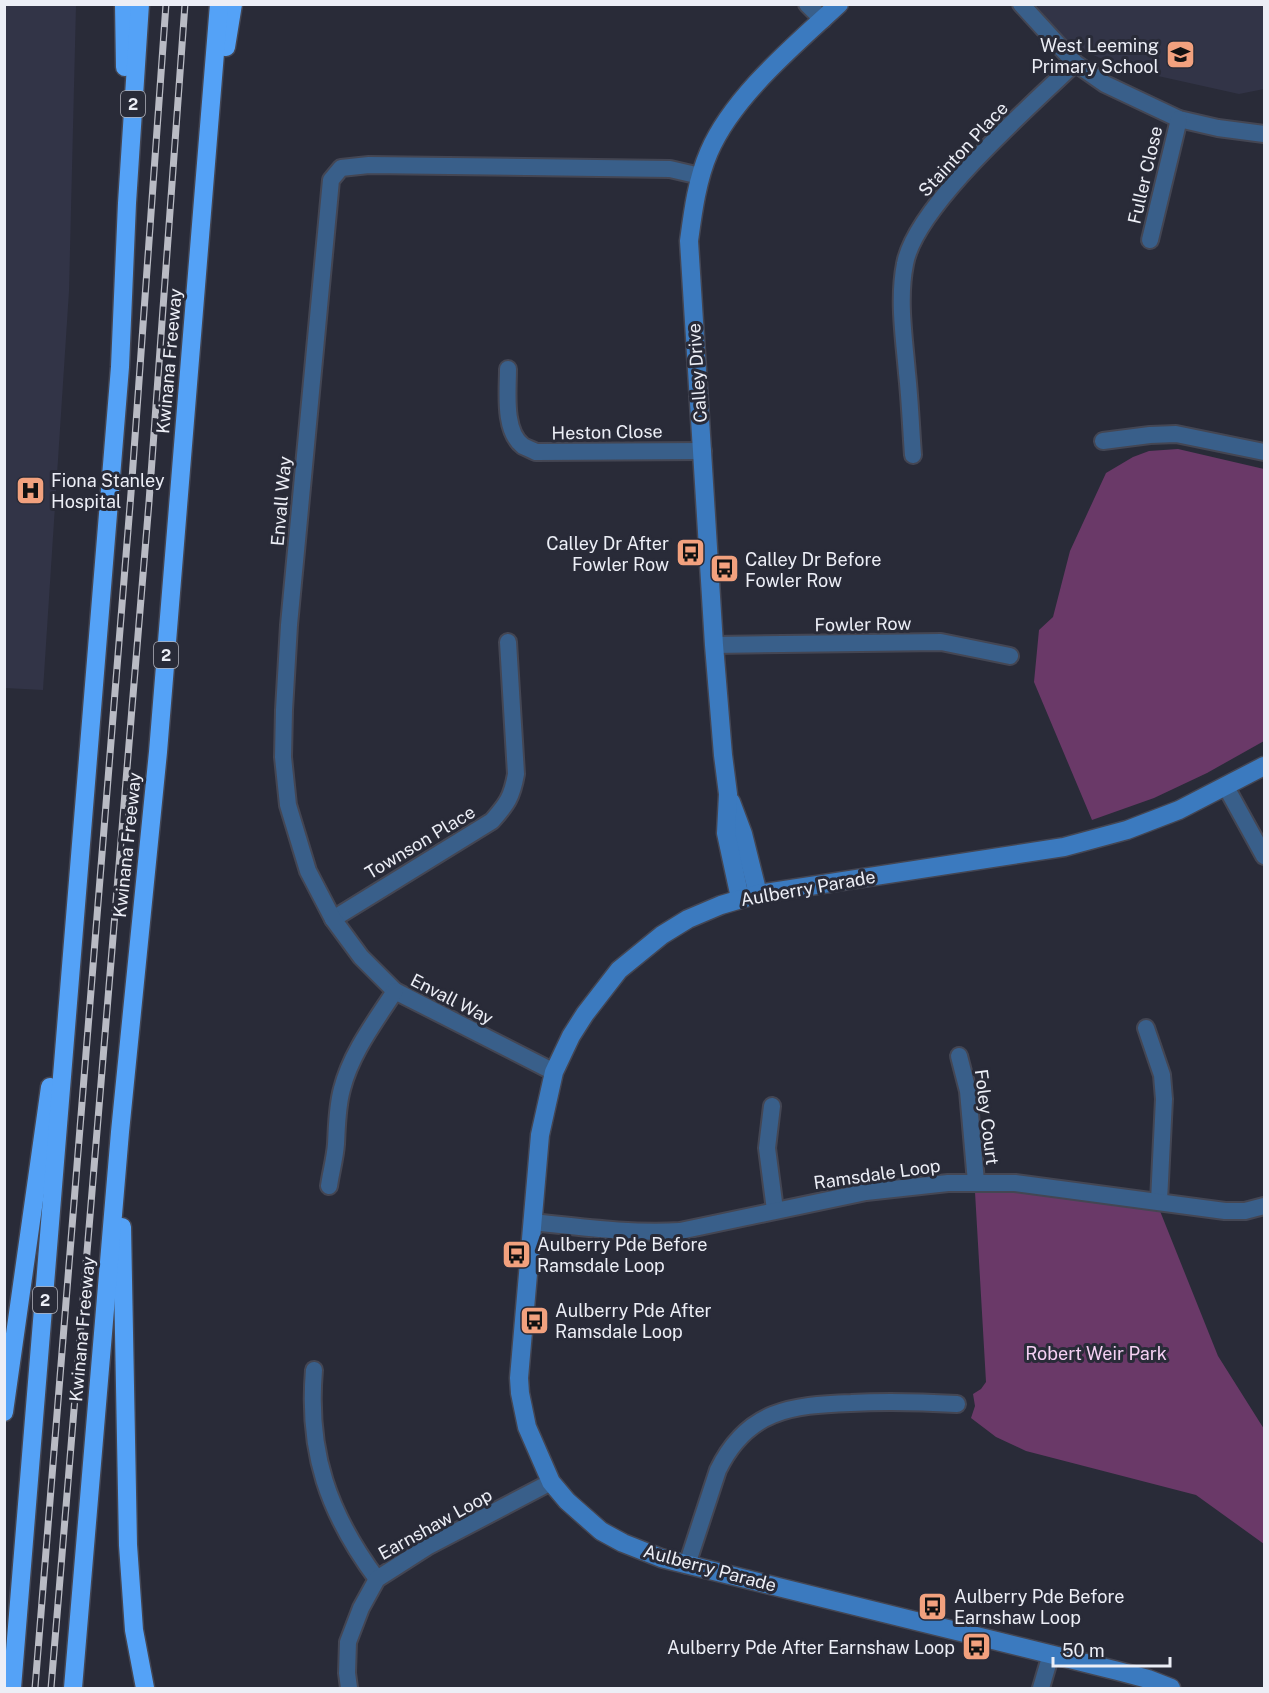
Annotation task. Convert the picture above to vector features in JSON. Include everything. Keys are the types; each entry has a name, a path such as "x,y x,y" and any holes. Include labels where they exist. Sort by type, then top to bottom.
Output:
{"highway":[{"path":"124,4 127,203"},
{"name":"2","path":"12,1689 75,910 92,733 120,367 127,203 140,4"},
{"name":"Kwinana Freeway","path":"73,1689 120,1132 158,752 219,4"},
{"path":"205,177 233,4"},
{"path":"4,1412 75,910"},
{"path":"120,1132 128,1545 135,1630 145,1689"}],"main road":[{"name":"Calley Drive","path":"749,896 726,833 728,794 714,645 689,241 700,176 709,151 726,119 749,92 839,4"},
{"name":"Aulberry Parade","path":"1171,1689 1148,1679 641,1551 601,1531 585,1519 551,1482 527,1427 520,1393 540,1135 554,1072 571,1036 585,1014 619,970 662,936 680,925 721,905 749,896 1064,847 1127,830 1179,810 1264,766"}],"street":[{"path":"807,4 823,20"},
{"path":"1021,4 1075,63 1105,84 1179,119 1218,128 1264,134"},
{"name":"Stainton Place","path":"913,455 902,294 905,262 913,242 928,215 950,188 991,144 1075,63"},
{"name":"Fuller Close","path":"1150,240 1179,119"},
{"name":"Envall Way","path":"554,1072 395,991 361,957 333,919 308,871 288,805 283,757 284,710 331,180 341,168 369,165 670,170 700,176"},
{"name":"Heston Close","path":"508,369 509,413 512,430 522,445 536,452 703,451"},
{"path":"1102,441 1176,434 1264,452"},
{"name":"Townson Place","path":"333,919 492,821 508,802 514,788 516,774 508,642"},
{"name":"Fowler Row","path":"714,645 941,642 1010,656"},
{"path":"1226,787 1264,856"},
{"path":"329,1186 336,1147 337,1111 342,1088 353,1059 368,1031 395,991"},
{"path":"1146,1028 1162,1075 1164,1099 1159,1202"},
{"name":"Foley Court","path":"959,1056 968,1091 975,1182"},
{"path":"772,1106 767,1148 775,1210"},
{"name":"Ramsdale Loop","path":"532,1222 654,1233 680,1231 893,1187 975,1182 1015,1183 1225,1211 1245,1211 1264,1206"},
{"path":"314,1370 312,1413 322,1474 341,1524 377,1579"},
{"path":"687,1564 724,1456 735,1442 773,1414 792,1407 831,1403 894,1401 957,1404"},
{"name":"Earnshaw Loop","path":"349,1689 348,1642 361,1608 377,1579 427,1547 551,1482"},
{"path":"1041,1689 1051,1654"}],"shaded area":[{"name":"Fiona Stanley Hospital","path":"4,5 76,5 69,291 43,690 5,688"},
{"name":"West Leeming Primary School","path":"1036,5 1264,5 1264,89 1239,94 1122,68 1067,43"}],"green space":[{"path":"1178,449 1264,469 1264,741 1207,773 1154,798 1092,820 1034,682 1039,630 1053,617 1070,551 1106,473 1133,457 1149,451"},
{"name":"Robert Weir Park","path":"1011,1191 1077,1198 1160,1211 1218,1356 1264,1429 1264,1544 1196,1495 1026,1451 996,1437 971,1418 975,1406 973,1394 986,1382 975,1192"}],"railway":[{"path":"35,1688 131,493 166,4"},
{"path":"51,1688 149,502 185,4"}],"place":[{"name":"West Leeming Primary School","path":"1180,55"},
{"name":"Fiona Stanley Hospital","path":"30,490"},
{"name":"Calley Dr After Fowler Row","path":"690,553"},
{"name":"Calley Dr Before Fowler Row","path":"724,569"},
{"name":"Aulberry Pde Before Ramsdale Loop","path":"516,1254"},
{"name":"Aulberry Pde After Ramsdale Loop","path":"534,1320"},
{"name":"Aulberry Pde Before Earnshaw Loop","path":"933,1606"},
{"name":"Aulberry Pde After Earnshaw Loop","path":"976,1647"}]}
